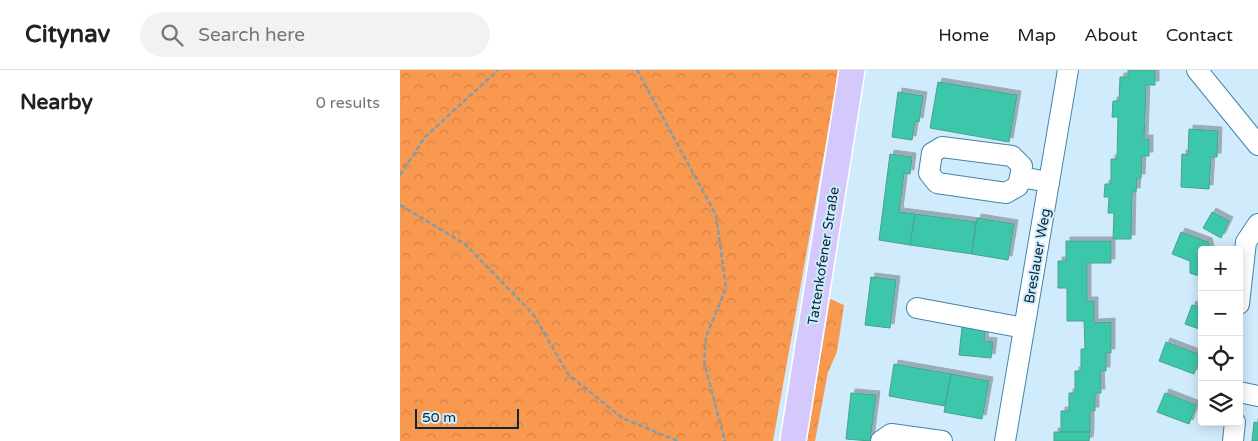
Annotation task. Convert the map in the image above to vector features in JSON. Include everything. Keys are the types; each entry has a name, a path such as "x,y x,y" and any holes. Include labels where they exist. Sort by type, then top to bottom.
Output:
{"main road":[{"name":"Tattenkofener Straße","path":"793,441 852,70"}],"street":[{"name":"Breslauer Weg","path":"1005,441 1068,70"},
{"path":"1197,70 1258,144"},
{"path":"1020,177 1049,182"},
{"path":"1240,291 1246,242 1258,224"},
{"path":"917,308 1024,328"},
{"path":"1243,393 1258,396"},
{"path":"1234,441 1235,426"},
{"path":"881,441 891,434 942,441"}],"path":[{"path":"400,175 425,137 498,70"},
{"path":"637,70 716,215 726,288 706,338 704,362 725,441"},
{"path":"400,205 465,244 533,314 568,374 622,418 678,441"}],"green space":[{"path":"400,70 839,70 773,441 400,441"},
{"path":"830,299 844,305 837,352 828,372 815,441 807,441"}],"building":[{"path":"1128,70 1155,70 1155,85 1146,85 1144,139 1149,139 1149,156 1142,156 1141,178 1137,178 1136,192 1132,192 1131,239 1113,239 1114,213 1108,213 1109,197 1104,197 1105,184 1111,184 1111,159 1117,159 1118,117 1112,117 1113,101 1119,101 1120,77 1128,77"},
{"path":"938,82 1017,95 1009,142 930,128"},
{"path":"898,92 923,96 919,122 915,121 912,140 892,137"},
{"path":"1189,129 1218,131 1217,157 1211,157 1209,189 1181,187 1182,154 1188,155"},
{"path":"890,154 912,157 910,174 904,173 899,212 915,214 910,245 879,240"},
{"path":"1212,212 1229,221 1221,238 1203,228"},
{"path":"915,214 976,222 972,254 910,245"},
{"path":"977,218 1014,224 1008,260 972,254"},
{"path":"1181,232 1208,242 1209,246 1198,246 1198,276 1190,273 1190,261 1172,254"},
{"path":"1066,241 1111,241 1111,263 1087,263 1087,301 1094,301 1094,323 1111,322 1111,353 1106,353 1106,371 1100,371 1101,393 1095,393 1095,411 1090,411 1090,432 1061,432 1061,411 1069,411 1069,393 1075,393 1075,371 1081,371 1081,349 1085,349 1084,321 1067,321 1067,288 1058,288 1058,261 1066,261"},
{"path":"871,277 896,280 890,328 865,325"},
{"path":"1192,305 1198,307 1198,329 1185,324"},
{"path":"962,327 985,330 984,341 993,342 991,358 959,355"},
{"path":"1166,342 1198,354 1198,363 1194,374 1159,361"},
{"path":"894,364 951,374 945,406 889,396"},
{"path":"951,374 989,381 982,419 944,412"},
{"path":"851,393 876,395 870,441 846,439"},
{"path":"1165,393 1196,405 1189,424 1157,412"},
{"path":"1254,422 1258,423 1258,441 1252,441"},
{"path":"1054,432 1090,432 1089,441 1054,441"}]}
